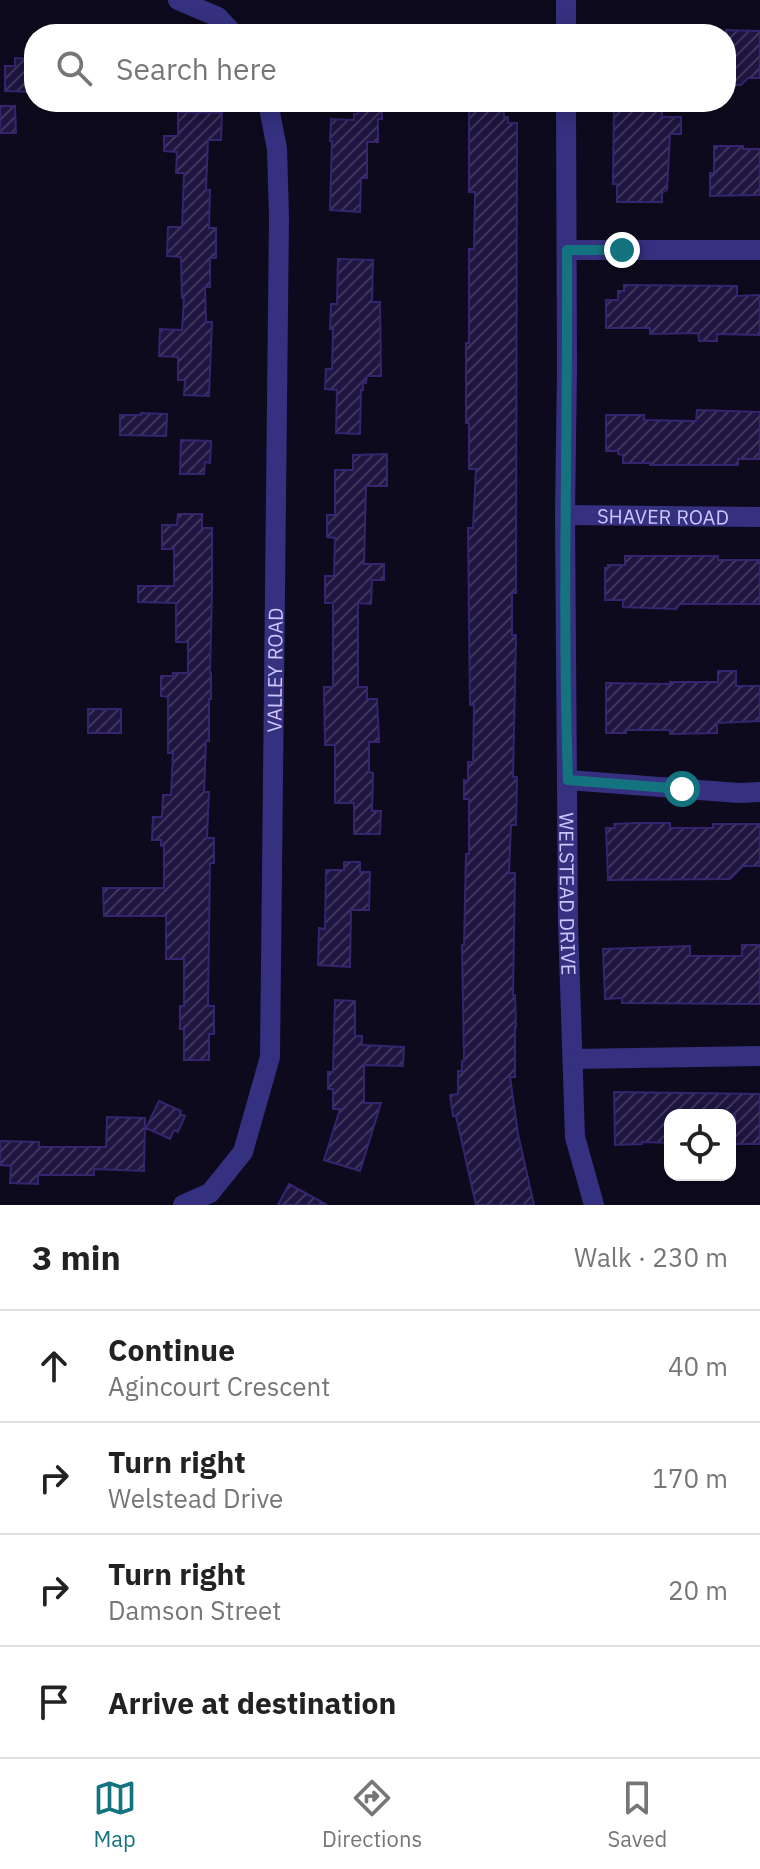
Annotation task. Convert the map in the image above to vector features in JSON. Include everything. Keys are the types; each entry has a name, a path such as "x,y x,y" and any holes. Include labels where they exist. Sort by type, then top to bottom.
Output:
{"street":[{"path":"178,0 218,17 225,24"},
{"path":"566,0 566,24"},
{"name":"VALLEY ROAD","path":"183,1205 210,1193 243,1152 270,1057 279,217 277,149 270,112"},
{"name":"WELSTEAD DRIVE","path":"566,112 565,709 568,923 575,1137 594,1205"},
{"path":"567,250 760,250"},
{"name":"SHAVER ROAD","path":"565,515 760,517"},
{"path":"568,780 760,792"},
{"path":"573,1059 760,1056"}],"building":[{"path":"736,30 760,31 760,78 748,78 741,85 736,85"},
{"path":"15,58 24,58 24,92 5,91 5,66 15,66"},
{"path":"0,106 15,106 16,133 0,133"},
{"path":"178,112 222,113 221,140 208,140 206,190 210,190 209,228 216,228 216,258 210,258 210,287 205,287 206,322 212,322 209,396 184,395 185,380 178,380 178,357 159,356 160,329 182,330 184,298 181,257 167,256 168,227 182,227 184,173 176,173 177,152 164,151 164,136 178,136"},
{"path":"382,112 382,119 378,119 378,142 367,142 367,178 361,178 360,212 330,210 331,119 354,120 354,114"},
{"path":"469,112 504,112 508,123 517,123 516,593 512,593 512,635 516,635 513,777 517,777 516,825 511,825 509,873 515,873 513,995 516,1027 515,1077 510,1077 518,1134 534,1205 476,1205 450,1095 458,1094 458,1071 462,1071 464,1061 462,945 466,854 469,854 469,799 464,799 464,780 468,781 468,762 473,762 468,528 473,528 476,469 469,469 466,343 469,343 469,249 474,249 475,192 469,192"},
{"path":"614,112 662,112 662,117 681,117 681,134 670,134 667,190 662,193 662,202 617,202 617,184 613,184"},
{"path":"714,146 760,149 760,195 710,196"},
{"path":"338,259 373,260 372,302 380,302 381,376 367,376 366,383 363,383 360,434 336,433 337,390 325,389 326,369 332,369 331,304 337,304"},
{"path":"624,285 737,286 737,296 760,295 760,335 717,334 717,341 699,341 698,333 650,334 650,328 606,328 606,300 618,300 618,291 624,291"},
{"path":"697,410 760,412 760,459 738,459 738,465 650,465 623,463 623,455 618,451 606,451 606,415 644,415 644,420 696,421"},
{"path":"167,414 166,436 120,435 120,415"},
{"path":"181,440 211,441 210,463 205,462 204,474 180,474"},
{"path":"387,454 387,486 366,486 364,564 384,564 384,580 372,580 371,604 358,603 358,687 367,687 367,699 377,699 379,742 369,742 369,772 373,773 372,811 381,811 380,834 354,834 354,803 335,803 335,745 325,745 324,687 333,687 333,603 325,603 325,576 334,576 335,538 327,537 327,515 335,515 335,470 353,470 353,455"},
{"path":"178,514 202,514 202,528 212,528 211,699 204,792 209,792 207,838 214,838 214,863 210,863 208,1006 214,1006 214,1034 209,1034 209,1060 184,1060 180,1006 184,1006 184,959 166,959 166,916 104,916 103,888 164,888 164,846 161,846 161,840 152,840 153,817 162,817 163,795 171,795 173,753 168,753 168,697 161,696 161,676 188,673 188,642 176,642 176,603 138,602 138,586 174,586 174,549 162,549 162,525 177,525"},
{"path":"625,556 718,556 718,560 760,560 760,604 680,604 676,609 623,607 623,600 605,600 605,568 608,565 625,565"},
{"path":"718,671 736,671 736,686 760,686 760,721 717,723 717,733 670,734 670,730 626,730 626,733 606,733 606,683 718,682"},
{"path":"88,709 121,709 121,733 88,733"},
{"path":"670,823 670,828 760,824 760,866 743,866 730,879 608,880 606,828 615,828 614,824"},
{"path":"344,862 360,862 360,872 370,872 369,910 351,910 350,967 318,965 319,928 325,929 326,870 344,870"},
{"path":"742,945 760,945 760,1004 622,1003 622,998 605,999 603,949 690,946 690,956 742,956"},
{"path":"335,1000 355,1001 355,1036 362,1036 362,1045 404,1047 403,1066 364,1065 364,1103 381,1103 360,1171 324,1160 340,1109 333,1109 333,1089 328,1089 328,1072 333,1072"},
{"path":"614,1092 760,1094 760,1144 736,1144 736,1109 664,1109 664,1143 615,1145"},
{"path":"159,1101 185,1116 178,1132 174,1130 170,1139 146,1128"},
{"path":"107,1117 145,1118 144,1171 94,1169 94,1175 38,1175 38,1184 10,1183 11,1166 0,1165 0,1141 39,1142 39,1147 106,1147"},
{"path":"289,1184 327,1205 278,1205"}],"route":[{"path":"622,250 567,250 565,709 568,780 682,789"}]}
